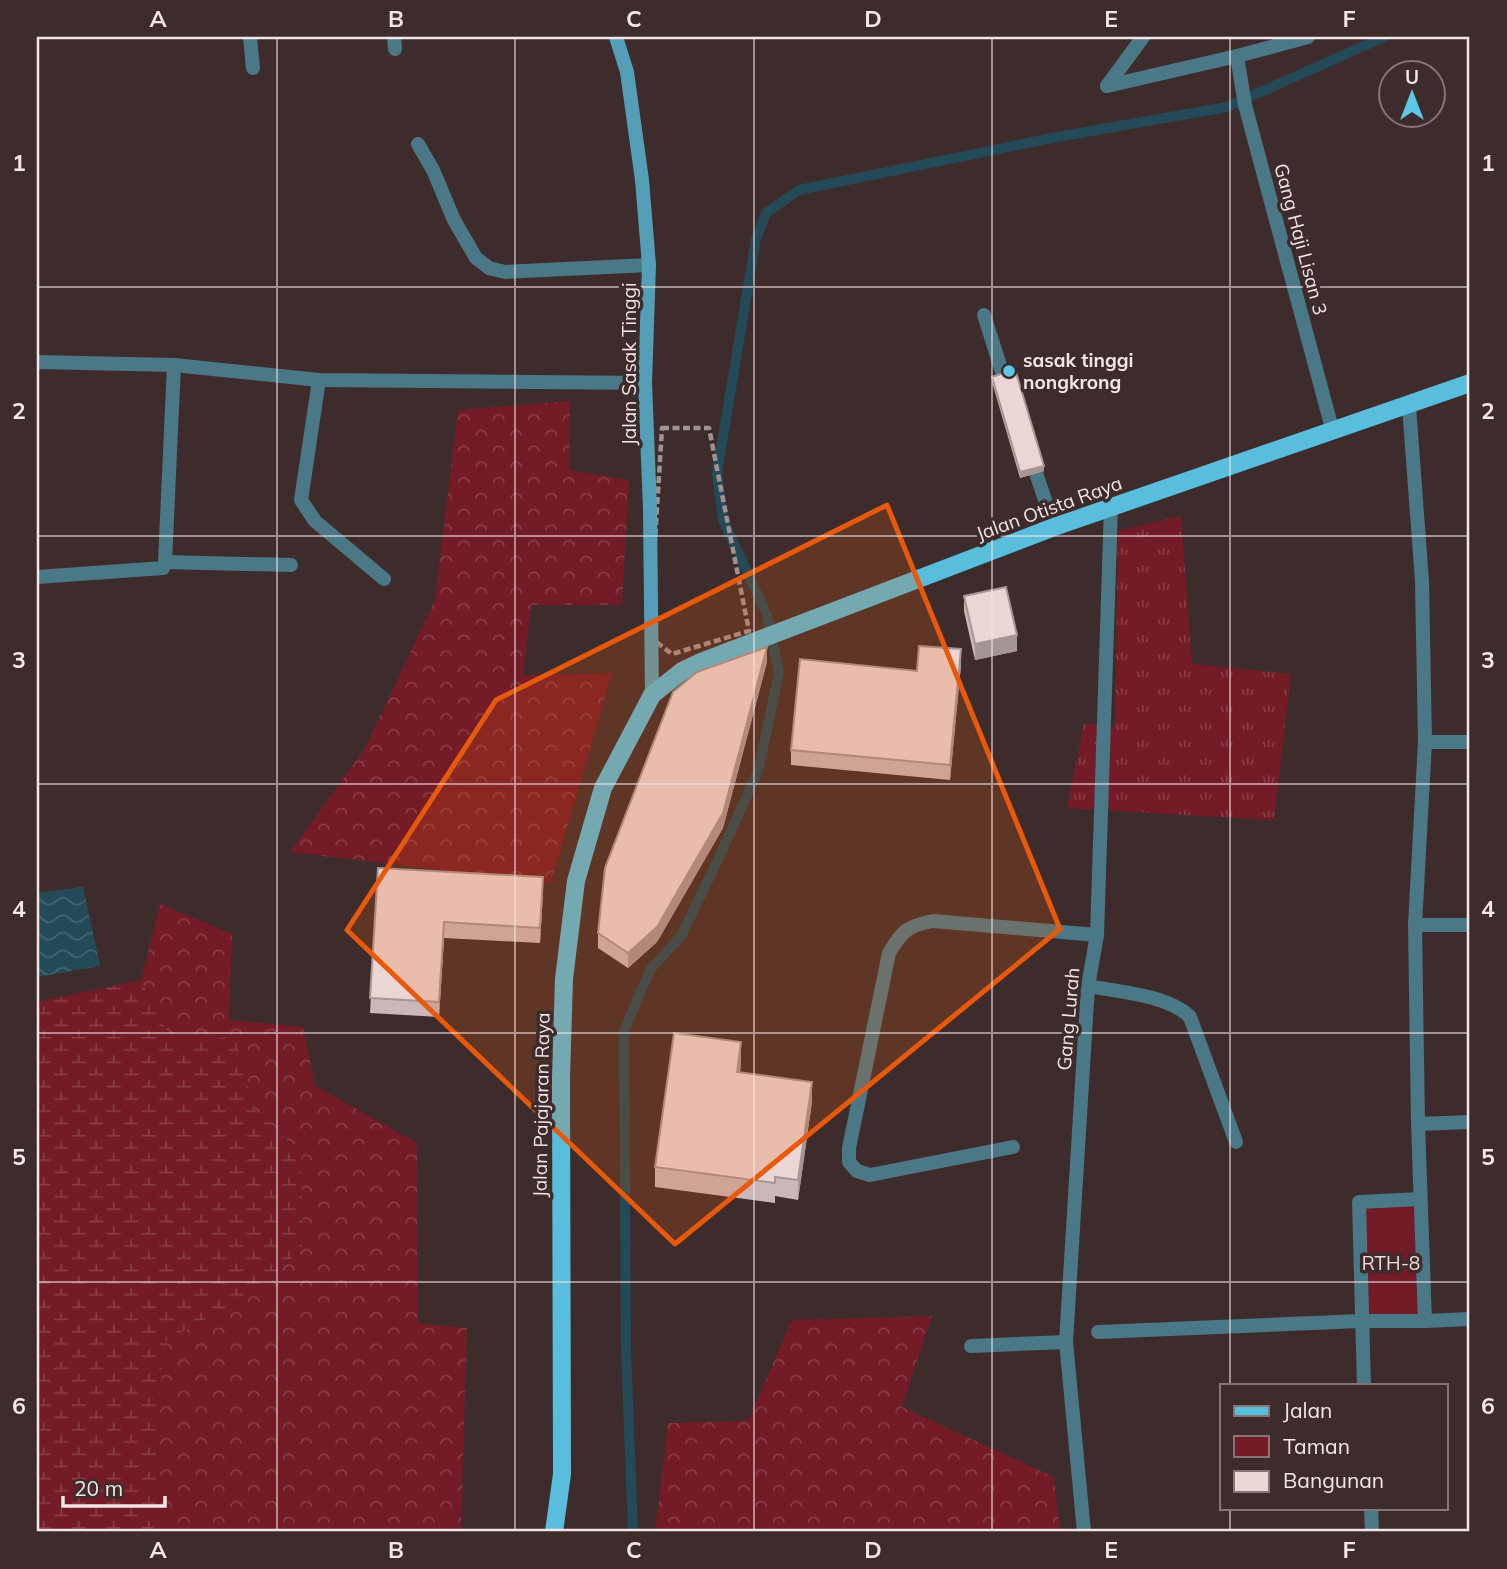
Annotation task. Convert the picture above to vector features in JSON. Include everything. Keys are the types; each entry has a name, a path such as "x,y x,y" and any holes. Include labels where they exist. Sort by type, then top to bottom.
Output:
{"main road":[{"name":"Jalan Otista Raya","path":"652,695 682,671 748,638 804,623 1054,527 1470,383"},
{"name":"Jalan Pajajaran Raya","path":"554,1532 562,1474 561,1078 565,966 576,881 603,788 652,695"}],"street":[{"path":"250,37 253,68"},
{"name":"Jalan Sasak Tinggi","path":"616,37 629,85 642,180 649,265 645,383 650,509 652,695"},
{"path":"1143,37 1107,86 1308,37"},
{"name":"Gang Haji Lisan 3","path":"1237,56 1245,105 1333,432"},
{"path":"418,144 475,258 489,268 505,272 649,265"},
{"path":"984,315 1004,378"},
{"path":"37,362 174,365 319,380 645,383"},
{"path":"37,577 163,568 174,365"},
{"path":"319,380 301,500 315,521 384,579"},
{"path":"1409,406 1420,562 1425,742 1415,925 1425,1321"},
{"path":"1036,473 1054,527"},
{"name":"Gang Lurah","path":"1084,1532 1066,1342 1088,986 1097,935 1111,507"},
{"path":"165,562 291,565"},
{"path":"1425,742 1470,742"},
{"path":"1013,1147 870,1175 857,1171 849,1162 849,1148 889,953 900,934 914,924 933,921 1097,935"},
{"path":"1415,925 1470,925"},
{"path":"1088,986 1181,1007 1190,1017 1236,1142"},
{"path":"1418,1124 1470,1122"},
{"path":"1364,1384 1359,1202 1420,1199"},
{"path":"1098,1332 1470,1319"},
{"path":"971,1346 1066,1342"},
{"path":"1371,1510 1372,1532"}],"path":[{"path":"662,428 709,428 748,638 672,654 655,641 650,620 662,428"}],"highlighted area":[{"path":"887,505 1060,929 675,1244 347,930 496,700"}],"green space":[{"path":"570,401 569,470 629,480 622,605 531,605 523,675 612,673 551,883 290,852 364,750 435,600 458,410"},
{"path":"1181,516 1192,664 1291,674 1274,820 1067,808 1084,723 1115,726 1118,531"},
{"path":"160,904 232,934 229,1020 303,1027 315,1086 417,1143 418,1323 467,1328 461,1532 154,1532 163,1342 265,1288 303,1245 301,1153 254,1109 235,1036 173,1044 141,980"},
{"path":"141,980 173,1044 235,1036 254,1109 301,1153 303,1245 265,1288 163,1342 154,1532 37,1532 37,1002"},
{"name":"RTH-8","path":"1420,1199 1425,1321 1361,1321 1359,1202"},
{"path":"932,1316 902,1407 1054,1477 1060,1532 655,1532 668,1423 748,1421 792,1320"}],"water":[{"path":"83,887 100,966 37,977 37,893"}],"building":[{"path":"1015,369 1044,466 1020,472 992,377"},
{"path":"1006,587 1017,635 975,644 964,596"},
{"path":"919,646 961,649 950,765 791,750 800,659 917,671"},
{"path":"767,647 723,813 657,927 628,953 598,933 605,868 673,692 697,672"},
{"path":"378,868 543,877 540,928 444,922 439,1002 370,998"},
{"path":"674,1033 741,1042 737,1072 812,1082 798,1180 775,1177 775,1183 655,1167"}],"waterway":[{"path":"633,1532 626,1349 624,1031 650,970 681,936 758,771 779,673 767,615 723,520 717,473 756,239 766,213 799,190 1057,137 1227,107 1384,37"}],"place":[{"name":"sasak tinggi nongkrong","path":"1009,371"}]}
